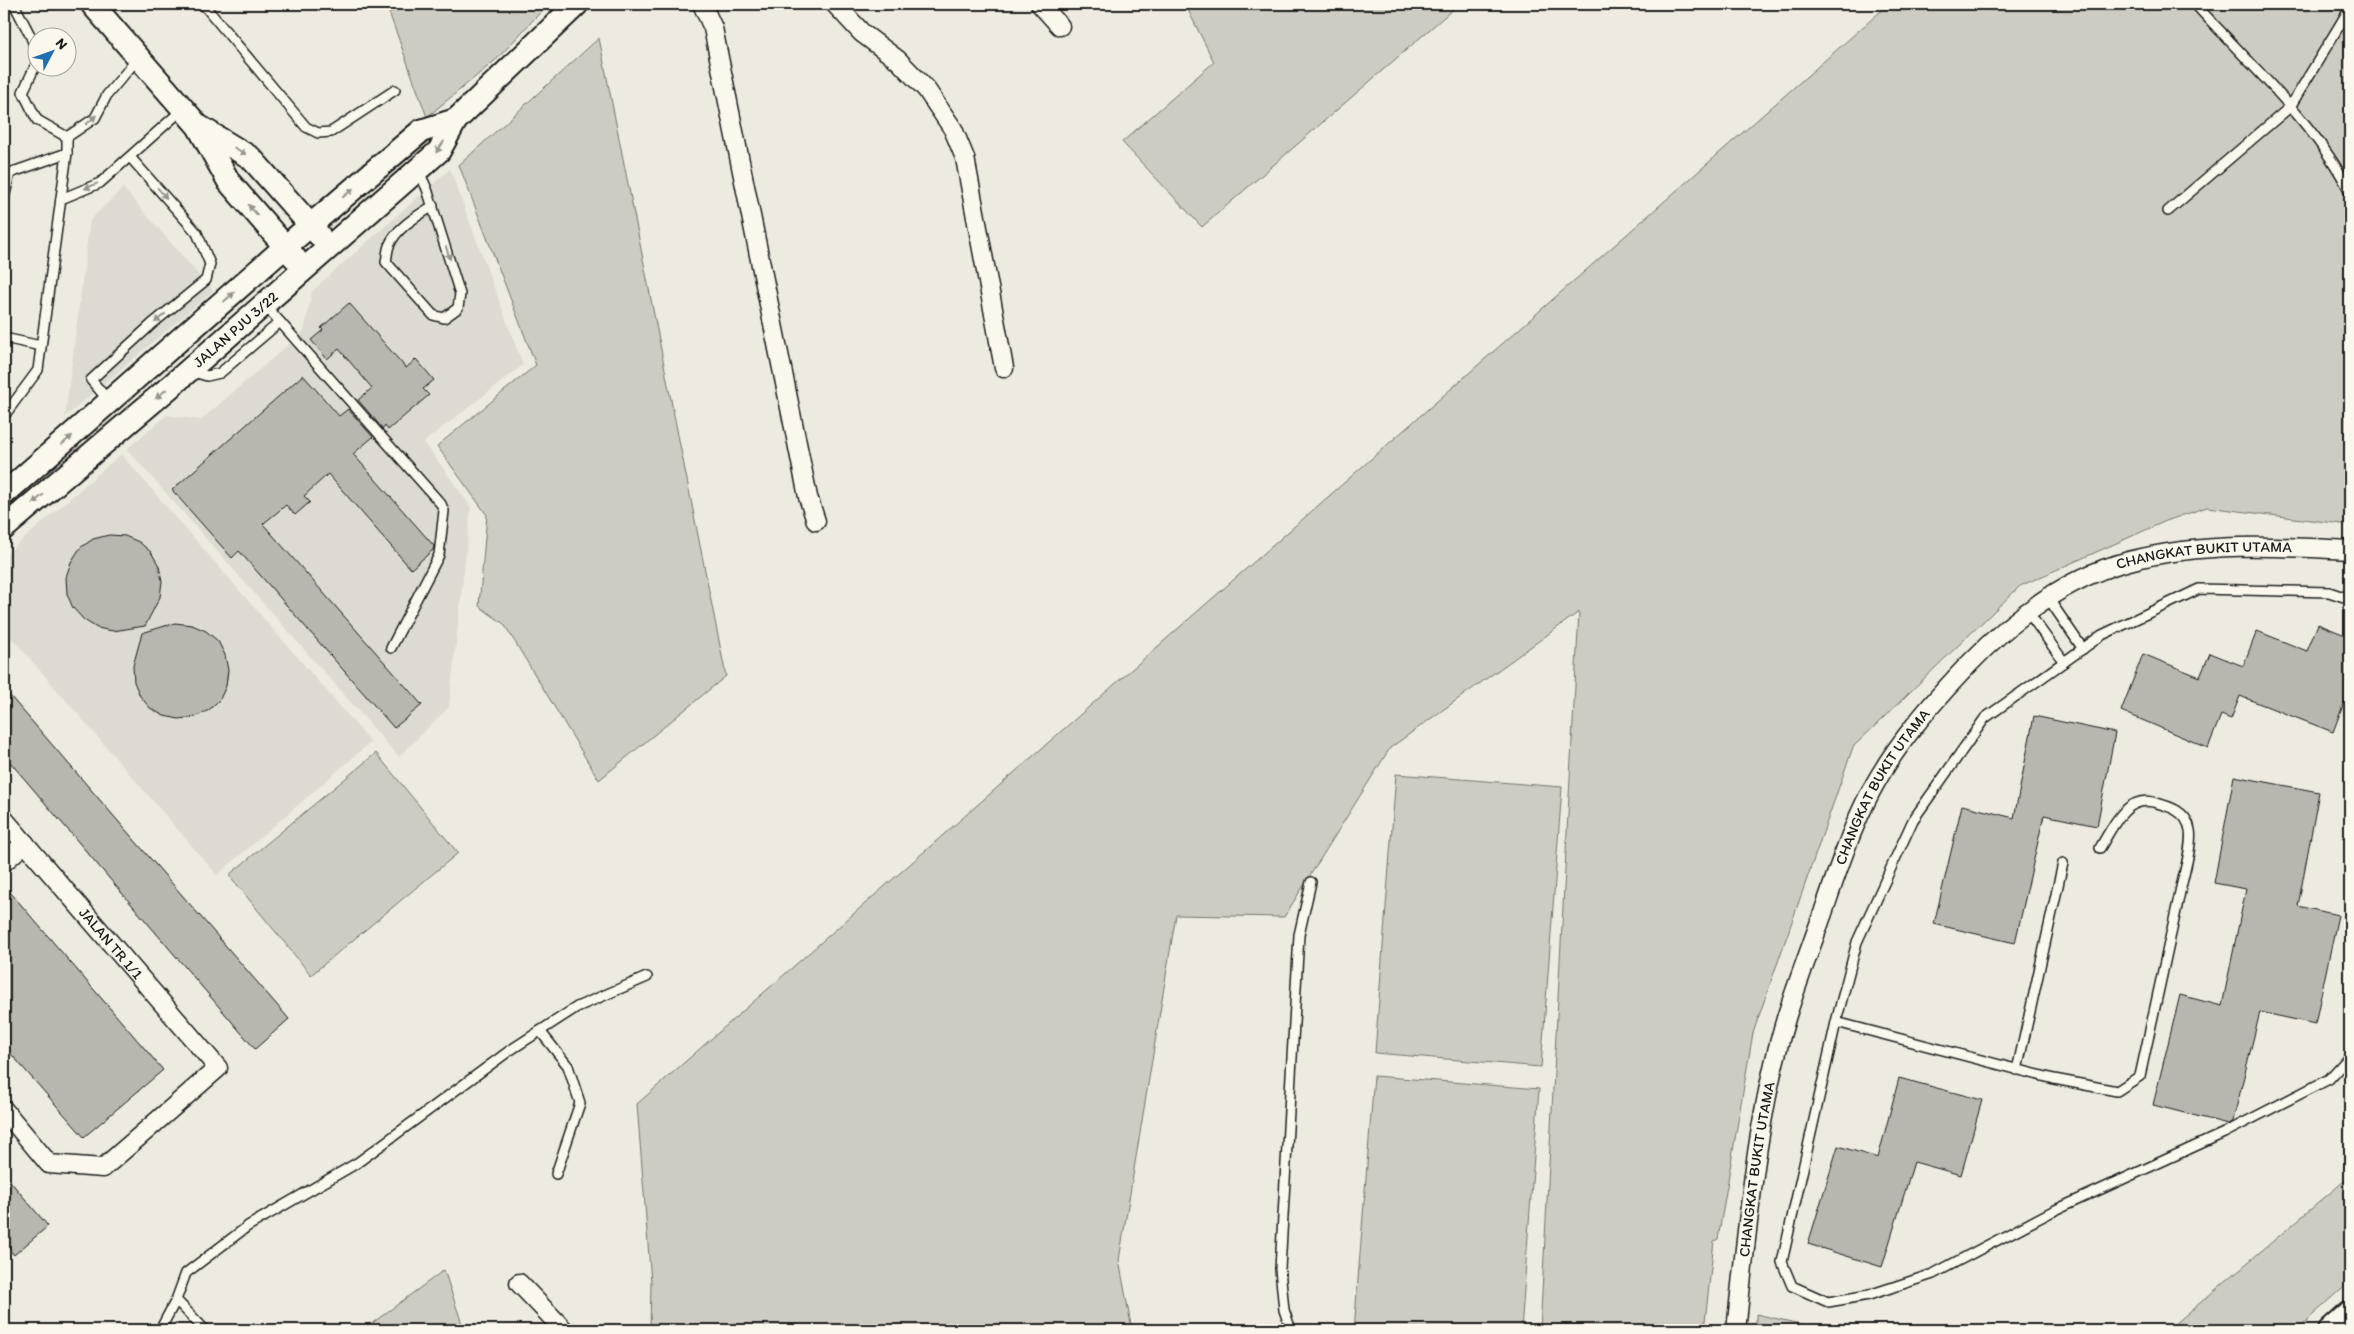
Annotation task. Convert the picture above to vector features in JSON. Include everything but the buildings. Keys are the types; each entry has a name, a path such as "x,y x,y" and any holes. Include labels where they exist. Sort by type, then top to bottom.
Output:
{"street":[{"name":"JALAN PJU 3/22","path":"4,528 439,151 456,120 577,4"},
{"path":"702,4 713,28 808,497 816,521"},
{"path":"835,4 862,33 898,60 926,89 953,130 965,158 1004,368"},
{"path":"1040,4 1060,26"},
{"path":"99,8 198,126 229,182 305,269"},
{"name":"JALAN PJU 3/22","path":"4,494 110,403 310,225 421,131 456,120"},
{"path":"198,126 251,158 330,247"},
{"name":"CHANGKAT BUKIT UTAMA","path":"1736,1330 1754,1181 1768,1095 1786,1016 1844,855 1871,791 1907,734 1946,688 1988,644 2048,598 2081,579 2128,561 2197,548 2276,546 2350,550"},
{"name":"JALAN TR 1/1","path":"4,819 218,1068 103,1168 49,1164 4,1110"},
{"path":"4,862 25,843"},
{"path":"518,1283 564,1330"},
{"path":"2330,1330 2350,1312"}],"lane":[{"path":"14,4 28,31"},
{"path":"202,4 306,127 318,133 331,132 395,90"},
{"path":"2195,4 2290,107 2342,174 2350,192"},
{"path":"2168,211 2290,107 2350,8"},
{"path":"67,137 95,118 107,95 139,57"},
{"path":"29,78 23,92 38,120 67,137"},
{"path":"61,199 100,182 183,109"},
{"path":"4,416 38,370 67,153 67,137"},
{"path":"4,199 10,173 67,153"},
{"path":"110,403 91,380 152,324 206,280 210,264 196,233 130,157"},
{"path":"418,169 432,206 460,294 458,308 444,318 433,315 386,262 389,246 400,231 415,217 432,206"},
{"path":"264,304 441,504 444,511 439,554 391,648"},
{"path":"188,370 208,376 220,373 280,322"},
{"path":"4,338 42,346"},
{"path":"2350,600 2330,592 2199,589 2102,635 1985,718 1913,820 1857,942 1836,1022 1782,1262 1792,1286 1828,1302 1869,1295 1933,1274 2051,1212 2224,1133 2329,1079 2350,1056"},
{"path":"2048,598 2082,649"},
{"path":"2028,612 2064,662"},
{"path":"1836,1022 2054,1079 2117,1091 2140,1076 2181,887 2190,829 2187,819 2178,810 2171,806 2146,801 2131,805 2119,816 2100,848"},
{"path":"2018,1070 2062,863"},
{"path":"1291,1330 1284,1310 1280,1269 1299,935 1311,882"},
{"path":"160,1330 176,1300 186,1273 248,1226 357,1163 509,1051 577,1007 647,976"},
{"path":"540,1031 568,1066 580,1103 556,1174"},
{"path":"176,1300 206,1330"}],"shaded area":[{"path":"386,4 548,4 498,58 427,117"},
{"path":"1185,4 1459,4 1202,227 1122,142 1214,62"},
{"path":"1889,4 2350,4 2350,525 2207,507 2166,521 2020,586 1853,747 1753,1033 1718,1239 1714,1241 1704,1330 1540,1330 1579,612 1390,748 1284,917 1176,915 1119,1260 1132,1330 650,1330 651,1282 637,1104"},
{"path":"599,38 726,676 599,780 504,624 479,606 487,515 437,446 536,365 459,165"},
{"path":"450,169 523,365 424,442 471,507 449,707 399,757 127,449 167,415 201,420 304,331 312,291"},
{"path":"123,188 213,291 65,417 90,220"},
{"path":"121,454 371,742 217,875 4,629 4,556"},
{"path":"376,753 458,853 311,975 229,875"},
{"path":"1396,774 1562,787 1541,1067 1375,1053"},
{"path":"1374,1076 1539,1089 1521,1330 1354,1330"},
{"path":"2350,1176 2350,1282 2296,1330 2168,1330"},
{"path":"444,1270 464,1330 363,1330"},
{"path":"1756,1314 1805,1325 1806,1330 1756,1330"}]}
